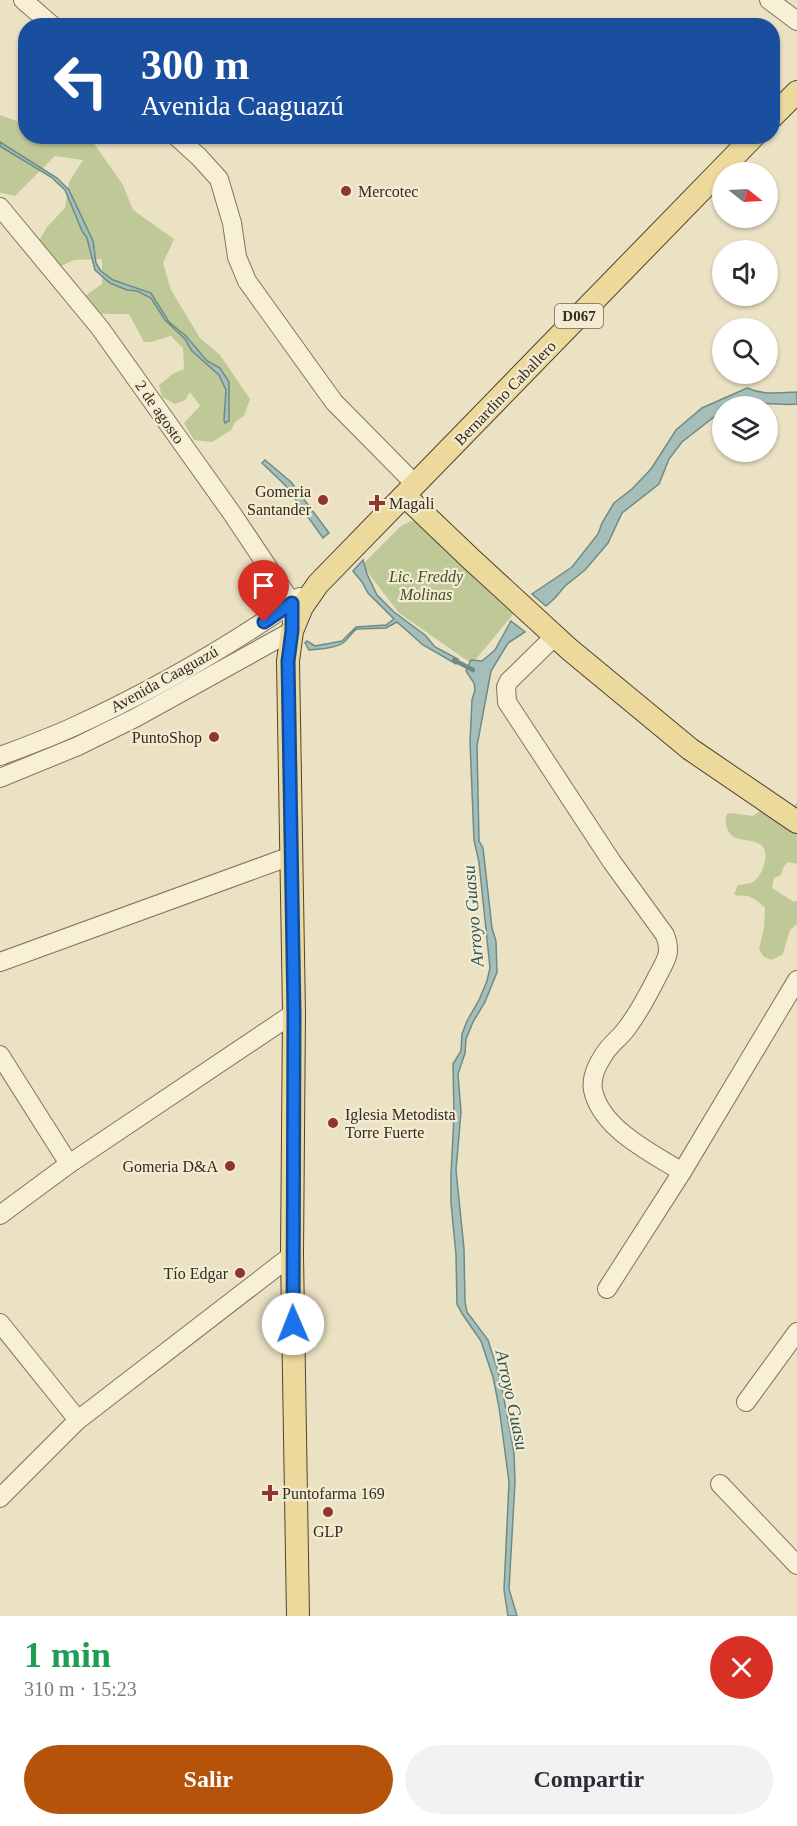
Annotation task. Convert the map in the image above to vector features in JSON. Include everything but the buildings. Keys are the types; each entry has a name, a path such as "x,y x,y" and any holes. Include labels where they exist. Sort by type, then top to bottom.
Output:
{"main road":[{"path":"780,109 797,92"},
{"name":"Bernardino Caballero","path":"292,631 302,607 318,584 746,144"},
{"path":"410,490 471,559 546,629 690,749 797,822"},
{"name":"D067","path":"292,631 288,661 294,1013 292,1255 298,1616"}],"street":[{"path":"23,0 44,18"},
{"path":"769,0 797,21"},
{"path":"185,144 219,179 232,224 237,256 247,281 334,402 410,490"},
{"name":"2 de agosto","path":"0,207 100,328 231,512 292,603"},
{"name":"Avenida Caaguazú","path":"0,756 72,728 154,687 249,632 318,584"},
{"path":"292,603 292,631"},
{"path":"546,629 509,681 506,687 507,702 612,862 665,934 669,944 668,955 642,1007 626,1030 604,1053 595,1070 593,1089 610,1121 625,1135 682,1172"},
{"name":"Avenida Caaguazú","path":"0,778 78,746 126,723 292,631"},
{"path":"0,962 291,856"},
{"path":"608,1289 682,1172 797,980"},
{"path":"0,1215 69,1164 294,1013"},
{"path":"0,1055 69,1164"},
{"path":"0,1498 78,1420 292,1255"},
{"path":"0,1323 78,1420"},
{"path":"746,1401 797,1332"},
{"path":"720,1484 797,1565"}],"green space":[{"path":"0,115 18,121 18,144 94,144 123,185 133,210 174,239 163,263 171,290 200,338 220,355 250,399 244,416 235,422 231,430 212,442 194,440 184,423 200,406 190,392 185,400 175,404 162,397 159,385 174,373 184,369 183,348 171,336 144,342 129,314 102,314 81,299 102,284 102,259 74,260 49,271 33,251 47,227 65,208 69,182 83,160 55,156 15,196 0,193"},
{"name":"Lic. Freddy Molinas","path":"411,521 417,523 515,612 472,664 399,613 362,565 401,526"},
{"path":"797,802 797,864 788,862 781,875 774,878 772,888 794,902 797,900 797,924 790,930 783,954 772,960 764,957 759,949 764,928 765,908 753,898 734,894 738,885 751,883 758,877 764,866 765,850 758,843 733,837 727,828 726,819 727,814 730,813 753,816 762,809 794,806"}],"water":[{"path":"0,142 57,178 69,190 93,241 96,263 101,271 113,280 151,293 169,322 186,336 207,361 220,368 229,382 229,421 225,423 224,420 226,390 219,375 192,351 185,339 165,320 151,298 110,283 95,270 87,238 65,190 51,177 0,146"},
{"path":"747,388 765,393 797,392 797,404 778,405 778,396 729,396"},
{"path":"712,404 712,419 682,442 669,459 659,484 622,513 608,543 585,570 565,586 546,606 532,594 572,567 598,534 614,503 632,489 651,469 676,430 702,408"},
{"path":"265,460 291,482 329,533 323,538 285,485 262,463"},
{"path":"363,560 377,595 394,612 425,635 435,647 458,659 456,664 423,645 397,622 386,628 357,629 339,645 309,650 305,643 307,641 315,646 342,641 356,627 386,625 394,619 368,593 353,571"},
{"path":"511,621 525,632 508,643 491,671 477,746 479,841 483,848 492,928 496,941 497,972 466,1039 465,1053 458,1074 461,1112 456,1170 464,1249 467,1312 488,1340 500,1377 514,1453 515,1482 509,1589 517,1616 508,1616 504,1590 509,1482 499,1407 493,1377 481,1341 457,1304 456,1255 451,1203 453,1064 461,1051 462,1034 479,1000 490,968 479,862 474,840 470,742 472,700 475,690 474,683 466,671 471,660 482,661 495,650"}],"waterway":[{"path":"454,660 473,670"}],"place":[{"name":"Mercotec","path":"346,191"},
{"name":"Gomeria Santander","path":"323,500"},
{"name":"Magali","path":"377,503"},
{"name":"PuntoShop","path":"214,737"},
{"name":"Iglesia Metodista Torre Fuerte","path":"333,1123"},
{"name":"Gomeria D&A","path":"230,1166"},
{"name":"Tío Edgar","path":"240,1273"},
{"name":"Puntofarma 169","path":"270,1493"},
{"name":"GLP","path":"328,1512"}],"route":[{"path":"264,622 292,603 292,631 288,661 294,1013 293,1324"}],"water label":[{"name":"Arroyo Guasu","path":"473,916"},
{"name":"Arroyo Guasu","path":"512,1400"}]}
